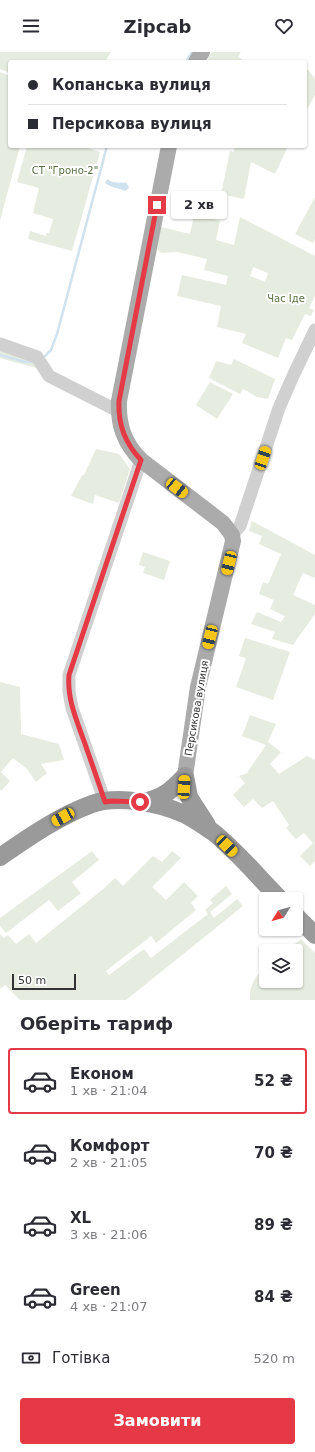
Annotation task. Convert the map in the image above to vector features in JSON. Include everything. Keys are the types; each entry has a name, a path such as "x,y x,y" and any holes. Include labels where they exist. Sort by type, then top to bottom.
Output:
{"highway":[{"path":"0,857 63,817 94,804 112,801 140,802 154,800 162,797 185,776"},
{"path":"185,776 189,797 214,833 273,892"},
{"path":"140,802 174,810 192,818 214,833"},
{"path":"303,923 315,935"}],"main road":[{"path":"169,148 119,401 119,419 124,437 133,452 141,460 223,523 232,535"},
{"name":"Персикова вулиця","path":"174,810 179,809 184,799 185,776 198,687 233,548 234,541 232,535"}],"street":[{"path":"232,535 240,526 271,431 286,391 315,330"},
{"path":"0,344 37,357 49,376 118,411"},
{"path":"105,802 72,708 69,692 69,675 141,460"}],"green space":[{"path":"0,52 111,52 106,60 8,60 8,72 0,69"},
{"path":"212,52 241,52 238,57 242,59 241,60 207,60"},
{"path":"307,69 315,79 315,95 307,109"},
{"name":"СТ \"Гроно-2\"","path":"0,72 8,75 8,148 19,148 0,221"},
{"path":"26,148 88,148 100,152 72,251 28,239 30,231 46,236 46,233 49,233 53,219 33,213 39,188 17,182"},
{"path":"235,148 287,148 275,174 251,162 244,199 221,194 230,151 234,152"},
{"path":"315,197 315,239 313,243 295,234"},
{"name":"Час Іде","path":"194,215 220,221 216,240 234,245 240,217 315,256 315,296 309,308 314,310 311,316 305,314 292,340 286,338 278,358 242,343 246,334 217,327 221,306 177,296 182,275 226,285 228,276 204,270 207,259 177,252 161,253 157,249 161,227 190,234","holes":["253,267 268,273 265,282 250,276"]},
{"path":"0,348 26,357 31,360 36,368 0,358"},
{"path":"234,359 275,379 268,399 257,397 243,389 240,394 209,378 216,361 231,365"},
{"path":"210,382 233,394 217,419 196,405"},
{"path":"96,449 119,454 130,469 119,503 95,495 93,504 71,496 82,475 84,475"},
{"path":"252,521 315,555 315,578 303,573 293,595 315,605 315,614 293,645 272,639 275,632 251,624 257,612 281,622 285,616 270,609 274,600 259,594 263,582 268,584 281,554 259,544 262,536 249,531"},
{"path":"143,552 170,561 164,580 143,573 145,567 139,565"},
{"path":"245,638 290,652 273,700 236,687 246,658 239,656"},
{"path":"0,682 20,687 21,734 59,744 64,760 41,764 47,773 36,782 27,769 13,758 1,772 10,781 1,791 0,789"},
{"path":"250,715 276,724 268,742 281,752 270,764 279,774 307,756 315,760 315,861 310,866 300,856 313,843 304,833 296,839 286,828 289,825 273,801 262,808 253,799 244,807 233,795 245,783 239,776 247,773 266,745 242,736"},
{"path":"92,851 99,860 72,882 81,893 58,911 49,900 6,933 0,926 0,918"},
{"path":"172,851 181,858 152,887 166,900 184,882 198,896 191,903 196,910 156,943 151,936 106,971 109,975 144,949 151,958 208,914 205,910 213,903 210,900 226,886 232,894 210,912 214,918 237,899 243,906 126,1000 20,1000 5,985 0,989 0,934 4,938 8,935 16,944 29,934 36,943 115,878 123,886 153,856 162,862"},
{"path":"301,939 315,953 315,1000 250,1000 252,985 259,973 259,988 303,988 303,944 295,944"}],"water":[{"path":"107,179 112,182 127,183 129,188 125,191 109,186 105,183"}],"waterway":[{"path":"187,60 192,52"},
{"path":"45,356 51,350 57,334 106,148"},
{"path":"0,355 25,362 34,362"}],"route":[{"path":"140,802 105,802 72,708 68,684 69,675 141,460 133,452 124,437 118,411 157,205"}]}
